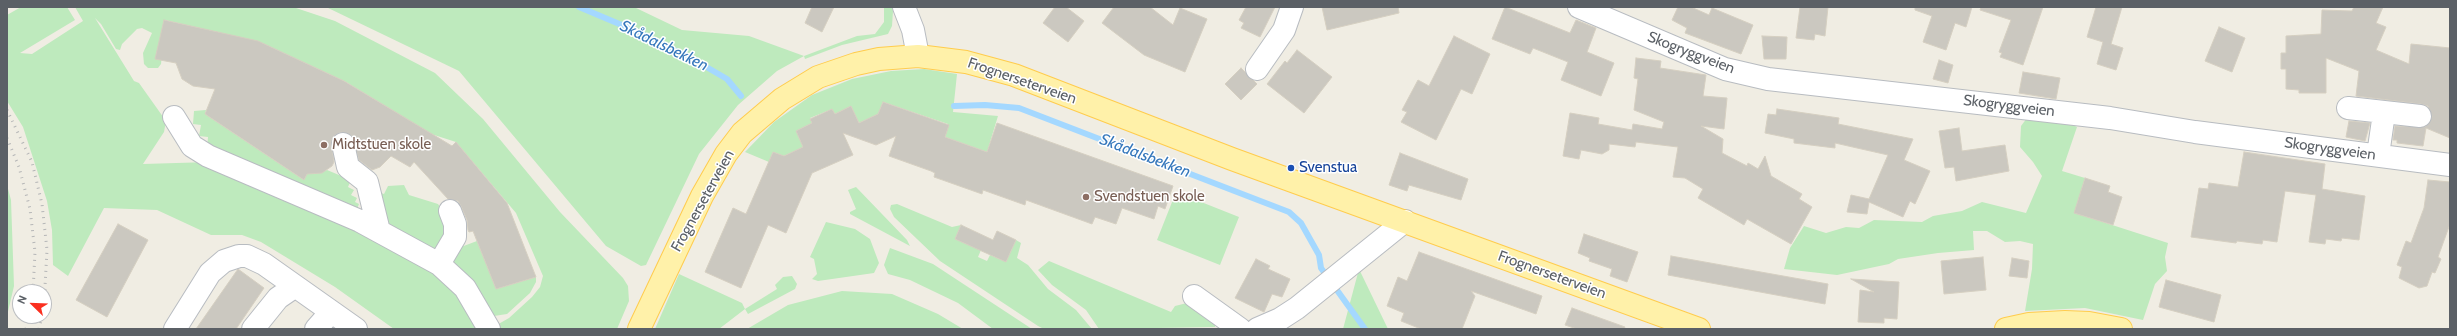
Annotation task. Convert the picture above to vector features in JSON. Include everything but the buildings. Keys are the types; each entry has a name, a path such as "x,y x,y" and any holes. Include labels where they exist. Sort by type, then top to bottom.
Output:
{"main road":[{"name":"Frognerseterveien","path":"639,329 702,196 726,154 742,133 782,99 818,77 856,64 879,59 918,56 966,62 1014,75 1232,159 1699,329"},
{"path":"2006,329 2029,324 2065,322 2089,323 2121,329"}],"street":[{"path":"904,7 913,30 918,56"},
{"path":"1258,70 1284,30 1292,7"},
{"name":"Skogryggveien","path":"1580,7 1725,69 1768,79 2102,117 2195,132 2450,164"},
{"path":"2348,108 2420,116"},
{"path":"2378,155 2384,113"},
{"path":"174,117 192,146 208,156 379,231 439,264 465,288 489,329"},
{"path":"343,144 348,167 367,182 379,231"},
{"path":"439,264 455,237 455,224 450,211"},
{"path":"1257,329 1280,319 1317,294 1405,221"},
{"path":"175,329 210,274 231,257 247,256 256,260 356,329"},
{"path":"253,329 278,298 294,287"},
{"path":"1194,296 1240,329"},
{"path":"316,329 331,312"}],"green space":[{"path":"21,7 67,7 75,20 20,53 32,54 83,21 75,7 293,7 335,21 435,73 483,119 560,212 623,278 628,286 629,301 617,329 496,329 495,326 509,318 532,297 540,287 543,276 516,213 456,142 431,134 346,82 264,44 165,20 161,64 158,68 148,68 144,64 143,53 152,33 142,28 137,29 122,44 120,50 116,49 101,24 95,18 134,81 139,83 166,121 164,132 143,164 210,162 247,185 303,209 306,204 446,276 482,329 394,329 335,287 261,242 242,235 211,235 157,210 104,208 68,276 53,265 52,230 47,201 23,127 7,101 7,15"},
{"path":"326,7 634,7 682,30 749,36 804,56 777,71 738,105 699,154 646,265 641,266 606,246 459,71"},
{"path":"884,7 892,7 892,26 888,34 842,45 805,59 804,56 857,36 875,34 884,22"},
{"path":"924,69 957,74 953,112 998,116 987,152 945,137 948,124 883,102 878,114 859,123 851,106 835,114 832,109 810,118 812,123 796,131 803,147 784,156 773,152 769,162 745,152 774,122 812,95 852,79 891,71"},
{"path":"206,110 205,114 304,180 308,171 316,173 327,170 351,180 348,187 354,190 351,195 357,198 355,202 359,204 357,209 207,149 208,137 199,136 201,125 193,124 194,111"},
{"path":"2027,118 2068,123 2077,127 2062,171 2085,178 2075,213 2168,243 2165,257 2167,271 2155,284 2143,320 2085,308 2025,311 2032,269 2033,244 2020,241 2005,242 1987,231 1973,231 1974,250 1938,253 1898,259 1889,264 1837,275 1784,269 1790,248 1804,226 1826,233 1846,227 1859,228 1874,220 1922,222 1933,216 1962,211 1982,202 2026,213 2042,176 2033,162 2020,147 2021,126"},
{"path":"7,185 11,200 14,284 12,284 12,295 7,316"},
{"path":"404,185 409,195 438,204 451,223 437,248 433,249 389,230 381,193 384,194 388,186"},
{"path":"856,187 907,240 910,246 850,214 850,212 856,209 848,190"},
{"path":"1176,192 1239,217 1220,265 1157,240"},
{"path":"897,204 952,227 961,225 955,239 981,250 978,257 987,261 990,255 1006,262 1016,240 1021,243 1017,258 1028,265 1048,289 1076,310 1092,329 1044,329 1038,326 940,261 894,217 890,209 891,205"},
{"path":"826,222 855,229 870,239 879,263 874,273 818,281 812,279 817,274 814,259 810,257"},
{"path":"477,241 496,289 536,277 536,282 530,293 507,314 494,316 454,265 454,258 461,247"},
{"path":"890,248 933,264 1032,329 993,329 958,303 910,280 888,274 884,265"},
{"path":"1049,261 1171,312 1175,306 1187,303 1215,323 1215,327 1099,329 1086,310 1052,285 1038,270"},
{"path":"1359,269 1388,329 1343,329"},
{"path":"679,274 742,303 745,309 719,329 655,329"},
{"path":"792,276 797,284 795,289 748,314 745,309 777,289 775,285 783,277"},
{"path":"842,291 892,294 938,314 963,329 747,329 788,305"}],"waterway":[{"name":"Skådalsbekken","path":"579,7 636,31 703,65 727,79 741,96"},
{"name":"Skådalsbekken","path":"954,106 985,105 1019,108 1289,212 1301,223 1319,255 1321,268 1365,329"}],"railway":[{"path":"7,110 32,162 42,204 47,250 45,284"},
{"path":"7,138 19,167 30,209 35,252 33,284"},
{"path":"26,329 28,324"},
{"path":"39,329 40,324"}],"place":[{"name":"Midtstuen skole","path":"324,145"},
{"name":"Svenstua","path":"1291,168"},
{"name":"Svendstuen skole","path":"1086,197"}]}
